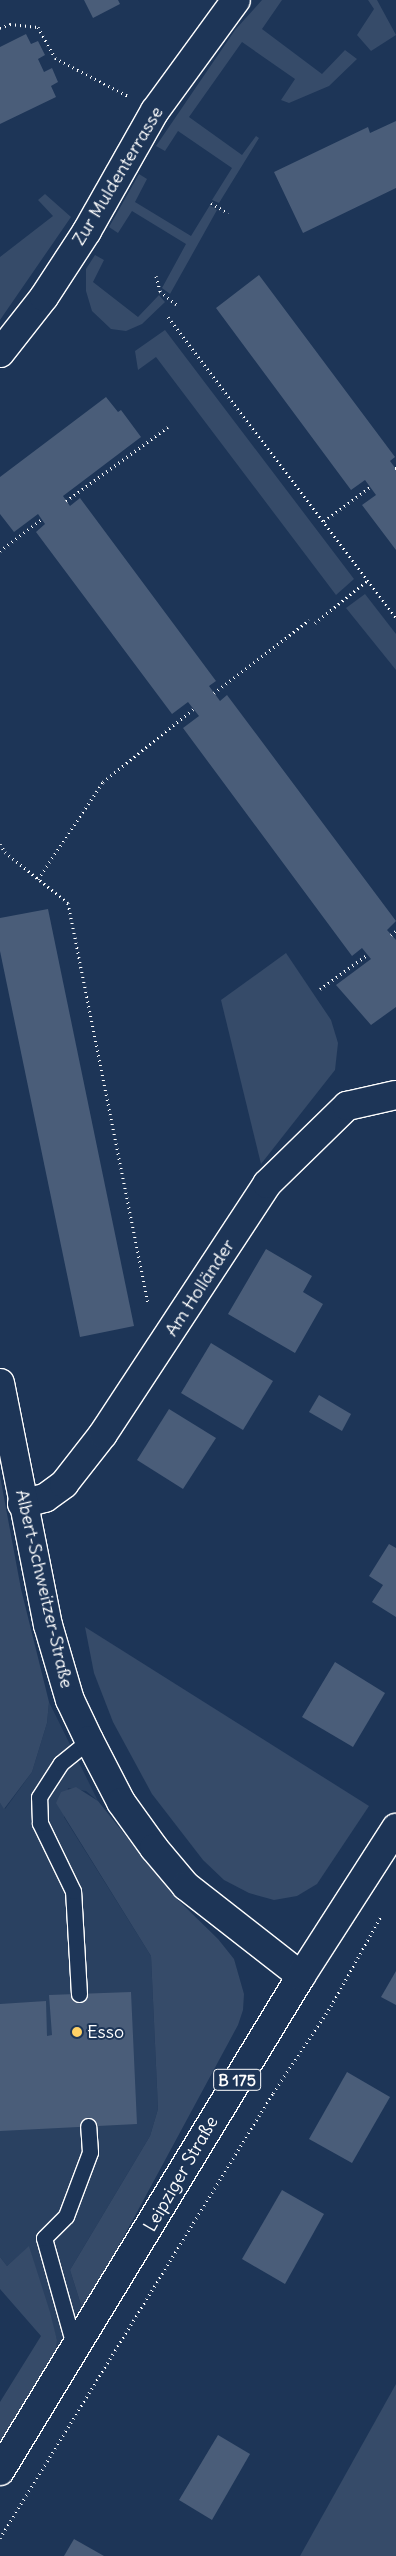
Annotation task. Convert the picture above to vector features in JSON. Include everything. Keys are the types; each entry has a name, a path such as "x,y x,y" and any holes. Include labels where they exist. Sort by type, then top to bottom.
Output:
{"street":[{"name":"Zur Muldenterrasse","path":"0,353 44,297 87,231 156,111 236,0"},
{"name":"Am Holländer","path":"22,1504 45,1498 64,1484 158,1354 267,1184 347,1106 396,1095"},
{"name":"Albert-Schweitzer-Straße","path":"0,1383 22,1504 48,1625 70,1700 89,1740 121,1802 154,1848 186,1886 301,1976"},
{"name":"Leipziger Straße","path":"0,2471 301,1976 396,1828"}],"lane":[{"path":"79,1994 73,1891 40,1823 39,1797 61,1763 89,1740"},
{"path":"75,2349 44,2238 66,2216 90,2152 88,2126"}],"path":[{"path":"0,28 10,24 38,27 55,58 156,111"},
{"path":"211,203 228,213"},
{"path":"156,276 160,291 176,304"},
{"path":"168,317 396,617"},
{"path":"66,501 168,427"},
{"path":"324,522 370,487"},
{"path":"0,551 42,519"},
{"path":"315,623 368,580"},
{"path":"214,693 309,620"},
{"path":"38,879 103,782 194,709"},
{"path":"0,844 5,852 68,903 158,1354"},
{"path":"391,935 396,932"},
{"path":"320,989 367,955"},
{"path":"0,2538 273,2093 331,2006 382,1914"}],"shaded area":[{"path":"262,0 282,0 262,29 322,74 345,50 357,59 329,86 289,103 281,100 295,79 242,42 189,117 242,155 256,136 259,138 219,203 212,200 232,168 178,131 165,151 156,146 235,30"},
{"path":"368,0 377,0 396,35 371,51 357,35 374,9"},
{"path":"139,174 147,179 135,202 191,236 210,205 217,210 170,294 162,288 186,244 132,211 118,233 109,227"},
{"path":"45,194 71,217 0,320 0,257 53,216 38,200"},
{"path":"95,255 104,260 93,282 138,317 159,295 165,302 142,324 126,331 111,329 92,311 86,291 86,269"},
{"path":"165,330 354,579 336,595 156,357 138,370 135,351"},
{"path":"365,594 396,634 396,670 346,608"},
{"path":"286,953 331,1020 338,1043 335,1070 261,1164 221,1000"},
{"path":"0,1476 21,1589 49,1702 47,1723 32,1772 4,1809 0,1803"},
{"path":"85,1627 369,1806 317,1884 297,1896 274,1900 249,1893 224,1880 203,1860 152,1794 113,1722 94,1673"},
{"name":"Esso","path":"49,1702 98,1801 86,1791 68,1788 64,1817 151,1956 158,2109 150,2136 70,2270 82,2308 56,2352 57,2340 29,2247 7,2266 0,2257 0,1803 5,1809 32,1772 47,1723"},
{"path":"76,1787 98,1801 173,1895 218,1939 234,1959 244,1994 243,2010 238,2025 103,2275 82,2308 70,2270 150,2136 158,2109 151,1956 56,1803 61,1792"},
{"path":"29,2246 50,2312 57,2340 56,2352 0,2444 0,2402 41,2336 0,2289 0,2257 7,2266"},
{"path":"396,2384 396,2556 300,2556"}],"building":[{"path":"84,0 118,0 120,4 93,18"},
{"path":"26,34 31,44 38,41 45,55 38,59 44,72 52,68 58,82 51,86 56,97 0,124 0,47"},
{"path":"396,121 396,188 303,233 274,172 368,127 370,133"},
{"path":"259,275 395,457 390,461 396,469 396,550 362,505 376,495 365,480 351,490 216,308"},
{"path":"106,397 118,412 121,410 141,437 63,496 70,506 80,498 216,681 209,686 220,701 227,695 396,921 387,930 396,940 396,1007 371,1025 336,985 371,959 362,948 352,956 183,728 199,716 188,702 172,714 36,532 45,524 38,514 14,532 0,514 0,477"},
{"path":"48,909 134,1326 80,1337 0,951 0,918"},
{"path":"266,1249 312,1276 303,1292 323,1304 295,1353 228,1314"},
{"path":"211,1343 273,1381 243,1430 181,1393"},
{"path":"319,1395 351,1414 342,1431 309,1412"},
{"path":"169,1409 216,1438 183,1489 137,1460"},
{"path":"389,1544 396,1548 396,1617 372,1602 383,1585 369,1576"},
{"path":"335,1662 385,1693 353,1747 302,1717"},
{"path":"396,1971 396,2005 381,1997"},
{"path":"131,1992 137,2124 0,2131 0,2004 46,2001 47,2036 52,2035 49,1995"},
{"path":"347,2072 390,2097 352,2163 309,2139"},
{"path":"282,2190 324,2214 285,2284 242,2259"},
{"path":"218,2435 250,2454 212,2520 179,2500"},
{"path":"74,2539 104,2556 64,2556"}],"place":[{"name":"Esso","path":"77,2032"}]}
